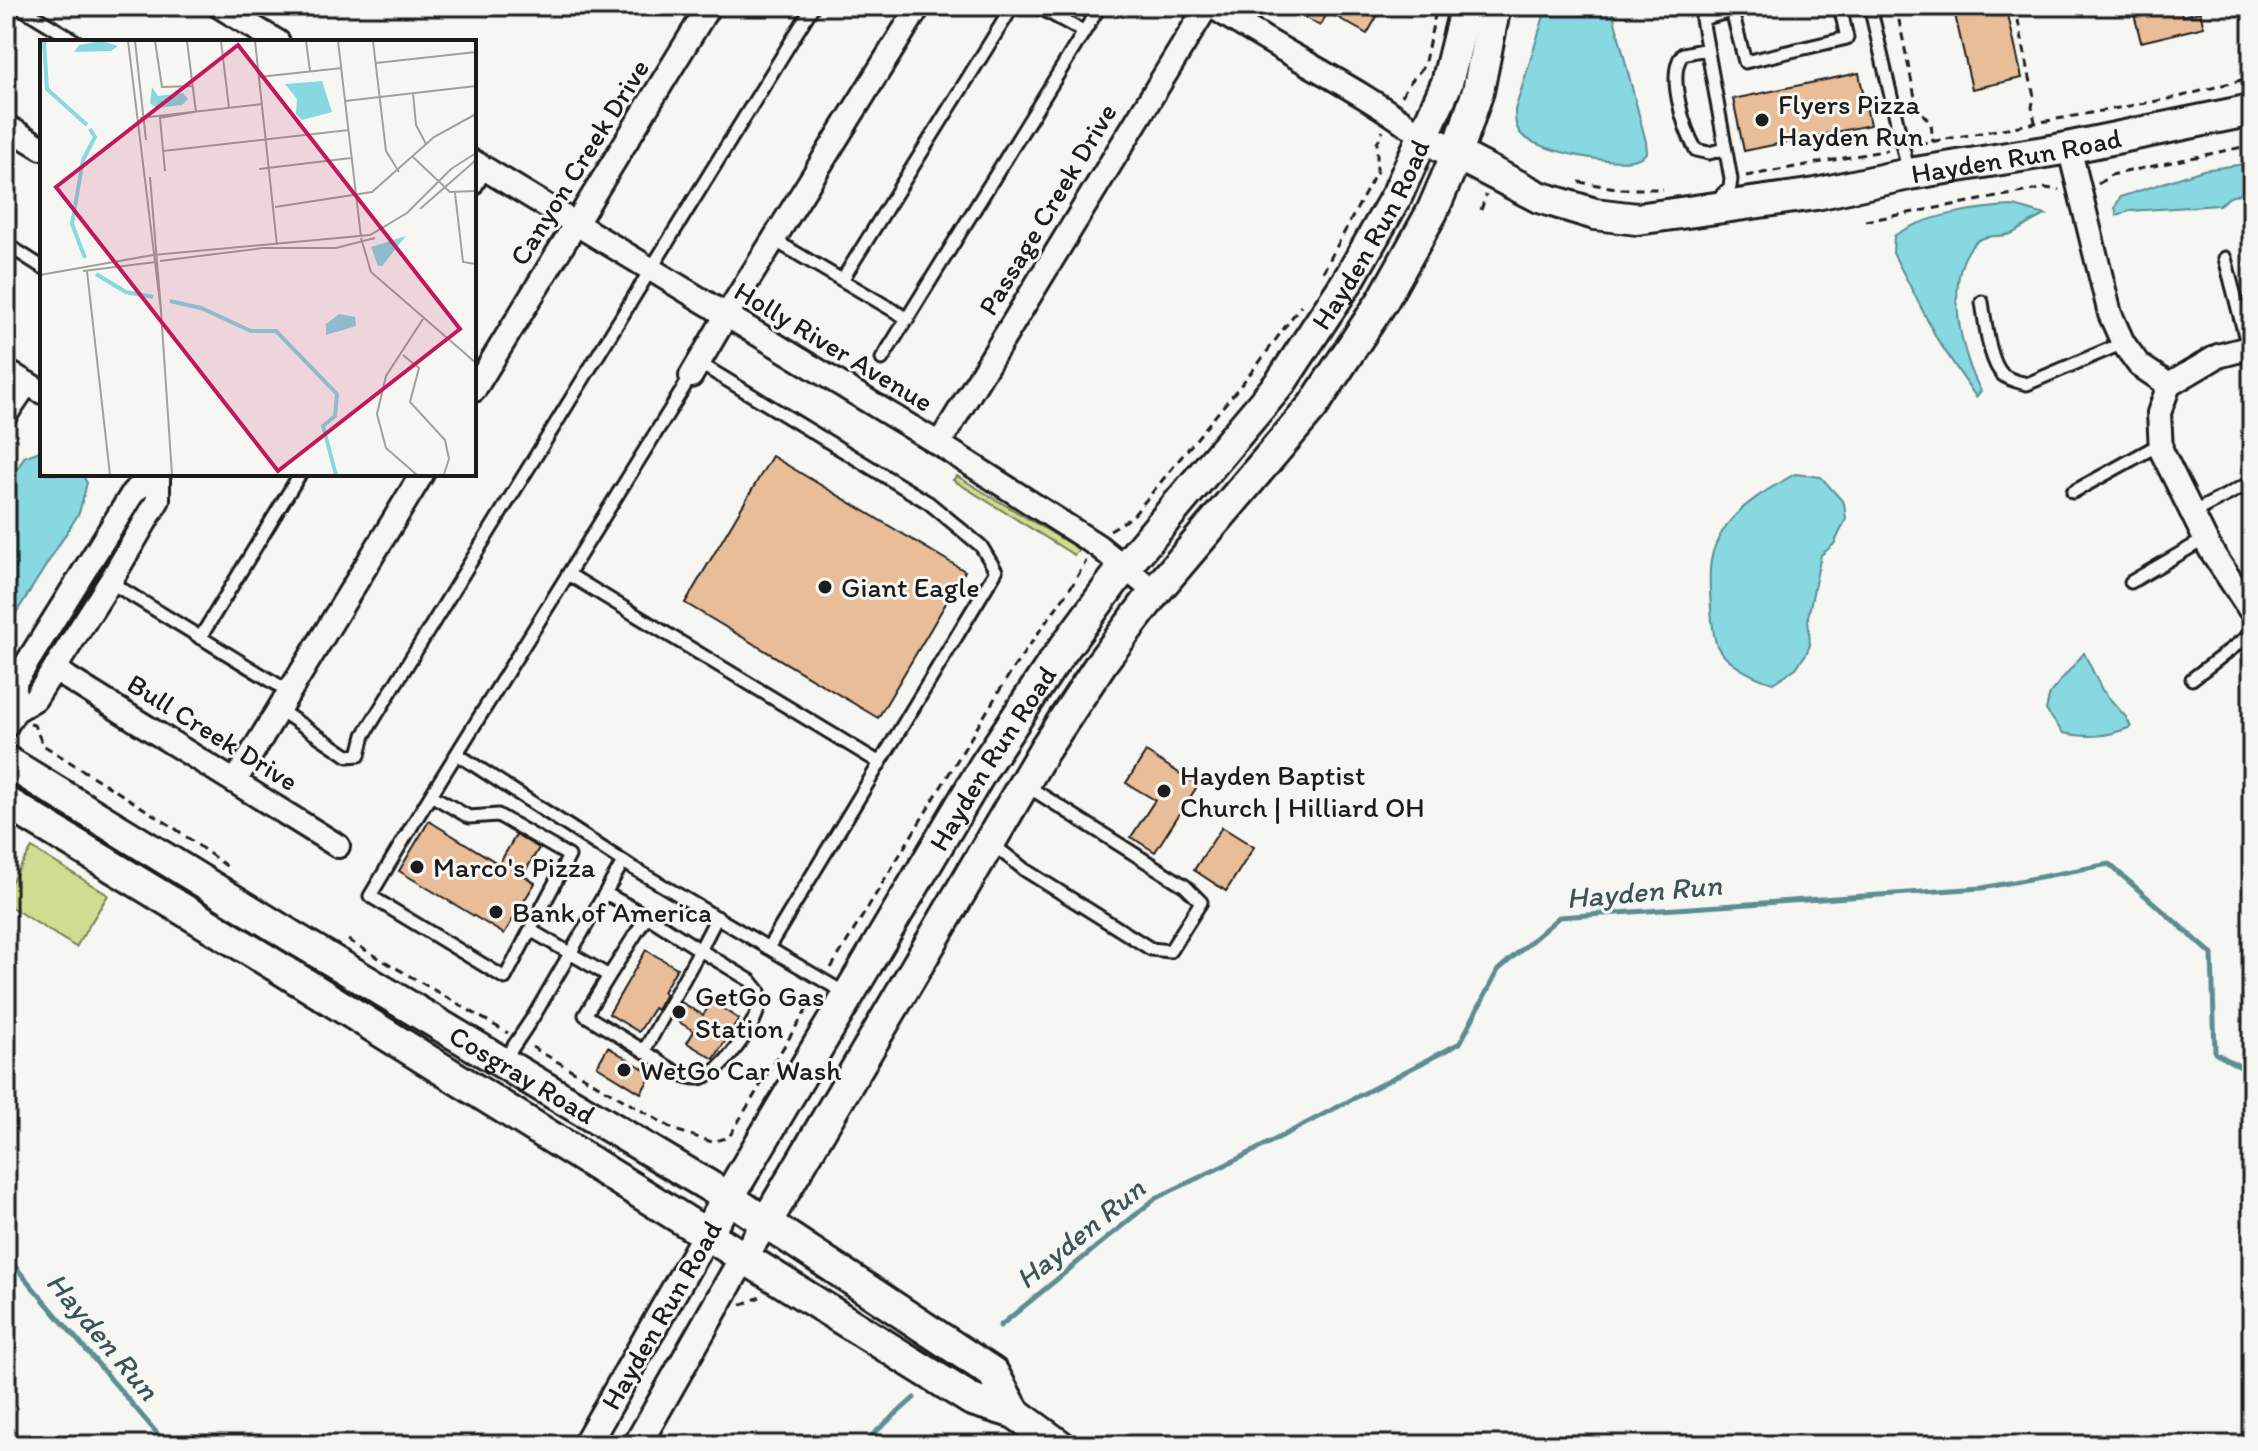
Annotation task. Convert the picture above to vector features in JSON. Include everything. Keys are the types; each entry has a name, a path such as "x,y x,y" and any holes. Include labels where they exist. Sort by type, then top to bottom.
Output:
{"main road":[{"path":"1423,136 1447,83 1466,6"},
{"path":"1456,156 1478,91 1495,6"},
{"name":"Hayden Run Road","path":"706,1235 985,765 1051,666 1125,567 1281,382 1349,279 1397,195 1423,136 1539,197 1595,214 1637,219 1816,194 1906,161 2069,147 2252,110"},
{"name":"Hayden Run Road","path":"767,1221 1024,784 1102,662 1155,592 1313,406 1383,300 1432,212 1456,156"},
{"name":"Cosgray Road","path":"6,761 511,1051 993,1373 1015,1413"},
{"name":"Cosgray Road","path":"6,802 283,970 972,1400 1015,1413 1059,1445"}],"street":[{"path":"219,6 242,12 276,40"},
{"name":"Canyon Creek Drive","path":"476,387 709,6"},
{"path":"695,369 919,6"},
{"path":"1209,6 1394,114 1423,136"},
{"name":"Passage Creek Drive","path":"939,444 1209,6"},
{"path":"6,126 40,147"},
{"path":"2069,147 2110,314 2123,343 2139,365 2169,385"},
{"name":"Holly River Avenue","path":"480,165 939,444 1098,546 1155,592"},
{"path":"2250,347 2218,356 2169,385 2159,413 2160,444 2205,539 2252,617"},
{"path":"6,371 34,388 6,414"},
{"path":"11,717 35,699 110,582 158,500 158,476"},
{"path":"11,717 15,682 134,491 158,476"},
{"path":"235,781 421,476"},
{"name":"Bull Creek Drive","path":"55,670 338,846"},
{"name":"Hayden Run Road","path":"637,1445 767,1221"},
{"name":"Hayden Run Road","path":"586,1445 706,1235"}],"lane":[{"path":"18,6 74,40"},
{"path":"110,582 200,638 283,700 348,756 359,755 364,735 813,6"},
{"path":"842,280 1013,6"},
{"path":"1037,6 1084,32"},
{"path":"882,359 1100,6"},
{"path":"1707,210 1730,187 1731,179 1702,19 1750,6"},
{"path":"1732,11 1745,62 1847,38 1840,6"},
{"path":"1870,6 1906,161"},
{"path":"1706,49 1683,54 1675,67 1682,115 1696,150 1709,153 1724,149"},
{"path":"774,240 908,319"},
{"path":"6,244 40,266"},
{"path":"2225,258 2250,347"},
{"path":"1982,302 1992,354 2001,373 2011,380 2027,384 2123,343"},
{"path":"431,795 469,817 498,815 569,856 505,978 370,896 431,795 695,369 929,503 981,546 996,571 768,948"},
{"path":"2073,492 2160,444"},
{"path":"200,638 299,476"},
{"path":"2192,513 2252,482"},
{"path":"2131,582 2205,539"},
{"path":"568,574 880,763"},
{"path":"2192,679 2252,617"},
{"path":"457,754 623,862 850,996"},
{"path":"990,843 1025,870 1151,949 1170,951 1201,902 1185,886 1024,784"},
{"path":"511,1051 623,862"},
{"path":"605,893 647,916 751,981 759,991 757,1012 733,1052 710,1076 698,1079 685,1076 585,1015 647,916"},
{"path":"644,1051 717,917"},
{"path":"532,931 609,976"}],"path":[{"path":"1402,94 1424,66 1437,6"},
{"path":"1896,6 1917,107 1931,124 1933,142"},
{"path":"2015,6 2034,97 2035,122"},
{"path":"1731,179 1906,161 1933,142 2179,97 2252,77"},
{"path":"1317,283 1377,171 1377,143 1382,134"},
{"path":"1568,180 1623,189 1676,189"},
{"path":"1108,533 1132,517 1258,364 1308,295"},
{"path":"11,717 34,725 43,745 173,827 237,873"},
{"path":"344,937 511,1051 675,1130 712,1142 729,1137 812,1001"}],"green space":[{"path":"957,476 1079,550 1074,555 953,480"},
{"path":"32,848 108,895 76,947 6,904 6,890"}],"water":[{"path":"1547,6 1611,6 1646,142 1647,152 1642,156 1626,161 1577,156 1542,146 1519,131 1515,110"},
{"path":"2252,163 2252,190 2230,197 2219,205 2130,211 2117,215 2115,208 2120,197 2203,170"},
{"path":"2014,206 2046,215 2013,233 1986,237 1976,242 1964,261 1959,278 1958,318 1967,358 1981,391 1976,397 1937,339 1893,253 1894,236 1920,223 1951,214"},
{"path":"40,451 40,476 83,476 87,483 79,513 6,629 6,490 24,457"},
{"path":"1795,474 1821,477 1844,503 1846,519 1834,544 1821,555 1808,617 1810,645 1806,654 1796,668 1773,683 1734,664 1717,646 1710,568 1723,530 1740,510"},
{"path":"2084,653 2102,690 2131,727 2097,736 2063,733 2046,710 2050,693"}],"building":[{"path":"1285,6 1383,6 1367,34 1328,12 1320,26"},
{"path":"1953,6 2006,6 2022,78 1972,89"},
{"path":"2151,6 2180,6 2182,16 2200,12 2204,27 2141,42 2133,10"},
{"path":"1859,73 1870,125 1744,151 1733,99"},
{"name":"Giant Eagle","path":"772,456 965,571 878,718 685,603"},
{"path":"1146,752 1198,785 1155,852 1131,837 1155,800 1126,783"},
{"path":"429,821 499,864 516,835 539,848 523,875 535,883 504,934 399,871"},
{"path":"1222,827 1254,847 1226,891 1194,870"},
{"path":"646,950 677,968 657,1010 654,1008 639,1032 609,1014"},
{"path":"681,1002 703,1015 712,1002 739,1019 714,1059 687,1043 694,1031 672,1018"},
{"name":"WetGo Car Wash","path":"608,1047 652,1074 641,1093 597,1066"}],"waterway":[{"name":"Hayden Run","path":"1000,1326 1156,1198 1240,1158 1460,1043 1498,970 1559,917 1982,888 2109,864 2212,954 2215,1053 2252,1073"},
{"name":"Hayden Run","path":"6,1256 167,1445"},
{"name":"Hayden Run","path":"861,1445 914,1398"}],"place":[{"name":"Flyers Pizza Hayden Run","path":"1762,120"},
{"name":"Giant Eagle","path":"825,587"},
{"name":"Hayden Baptist Church | Hilliard OH","path":"1164,791"},
{"name":"Marco's Pizza","path":"417,867"},
{"name":"Bank of America","path":"496,912"},
{"name":"GetGo Gas Station","path":"679,1012"},
{"name":"WetGo Car Wash","path":"624,1070"}]}
